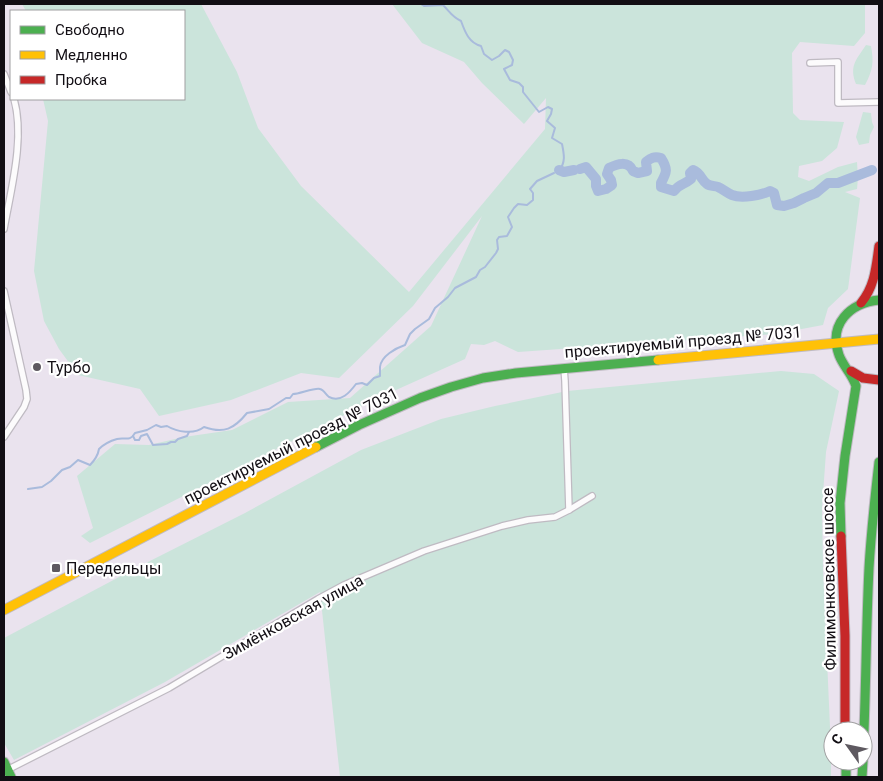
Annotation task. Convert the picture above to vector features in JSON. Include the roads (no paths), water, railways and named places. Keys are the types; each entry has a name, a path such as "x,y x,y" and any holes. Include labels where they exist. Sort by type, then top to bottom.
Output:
{"main road":[{"path":"836,343 837,332 844,317 868,296 879,246"},
{"path":"861,303 879,300"},
{"name":"проектируемый проезд № 7031","path":"4,610 370,420 448,388 484,378 516,373 879,338"},
{"name":"Филимонковское шоссе","path":"836,343 840,357 854,379 856,386 840,503 840,548 845,636 845,721"},
{"path":"849,370 863,378 879,380"},
{"path":"865,721 869,569 879,462"}],"street":[{"path":"810,63 838,62 838,104 879,102"},
{"path":"4,74 10,89"},
{"path":"4,229 17,151 18,112 14,100"},
{"path":"4,291 27,399 24,407 4,437"},
{"path":"564,368 569,510"},
{"name":"Зимёнковская улица","path":"7,770 169,688 344,585 424,551 502,526 528,520 555,517 592,496"}],"waterway":[{"path":"421,4 424,6 443,5 453,16 461,21 470,40 481,46 484,54 492,60 505,50 509,52 513,60 512,65 504,69 510,80 519,83 523,87 523,92 539,112 548,107 552,109 547,121 555,128 552,138 562,144 564,155 564,161 559,171"},
{"path":"580,169 586,167 596,179 598,191 612,185 607,174 609,168 625,164 638,173 647,171 646,162 659,157 666,168 661,187 674,191 691,179 690,173 693,170 707,184 718,187 732,195 741,197 751,196 770,191 774,193 777,205 784,206 816,193 828,183 838,183 872,170"},
{"path":"559,170 564,172 574,170"},
{"path":"28,489 42,487 62,470 70,467 78,460 90,465 96,458 99,449 105,444 117,439 129,438 135,433 156,425 161,427 167,426 186,432 200,430 204,427 223,430 238,423 247,413 269,409 286,398 290,398 293,394 320,389 329,397 337,399 348,393 356,384 362,383 367,385 374,378 380,376 380,367 383,359 393,350 405,345 410,334 429,319 435,308 455,288 476,277 480,270 485,267 498,249 497,240 499,237 507,236 512,227 508,217 514,208 518,204 527,205 533,200 533,193 530,189 537,181 554,173"},
{"path":"133,436 135,440 139,440 141,436 147,434 153,445 175,442 187,436 189,432"}],"place":[{"name":"Турбо","path":"37,367"},
{"name":"Передельцы","path":"56,568"}]}
